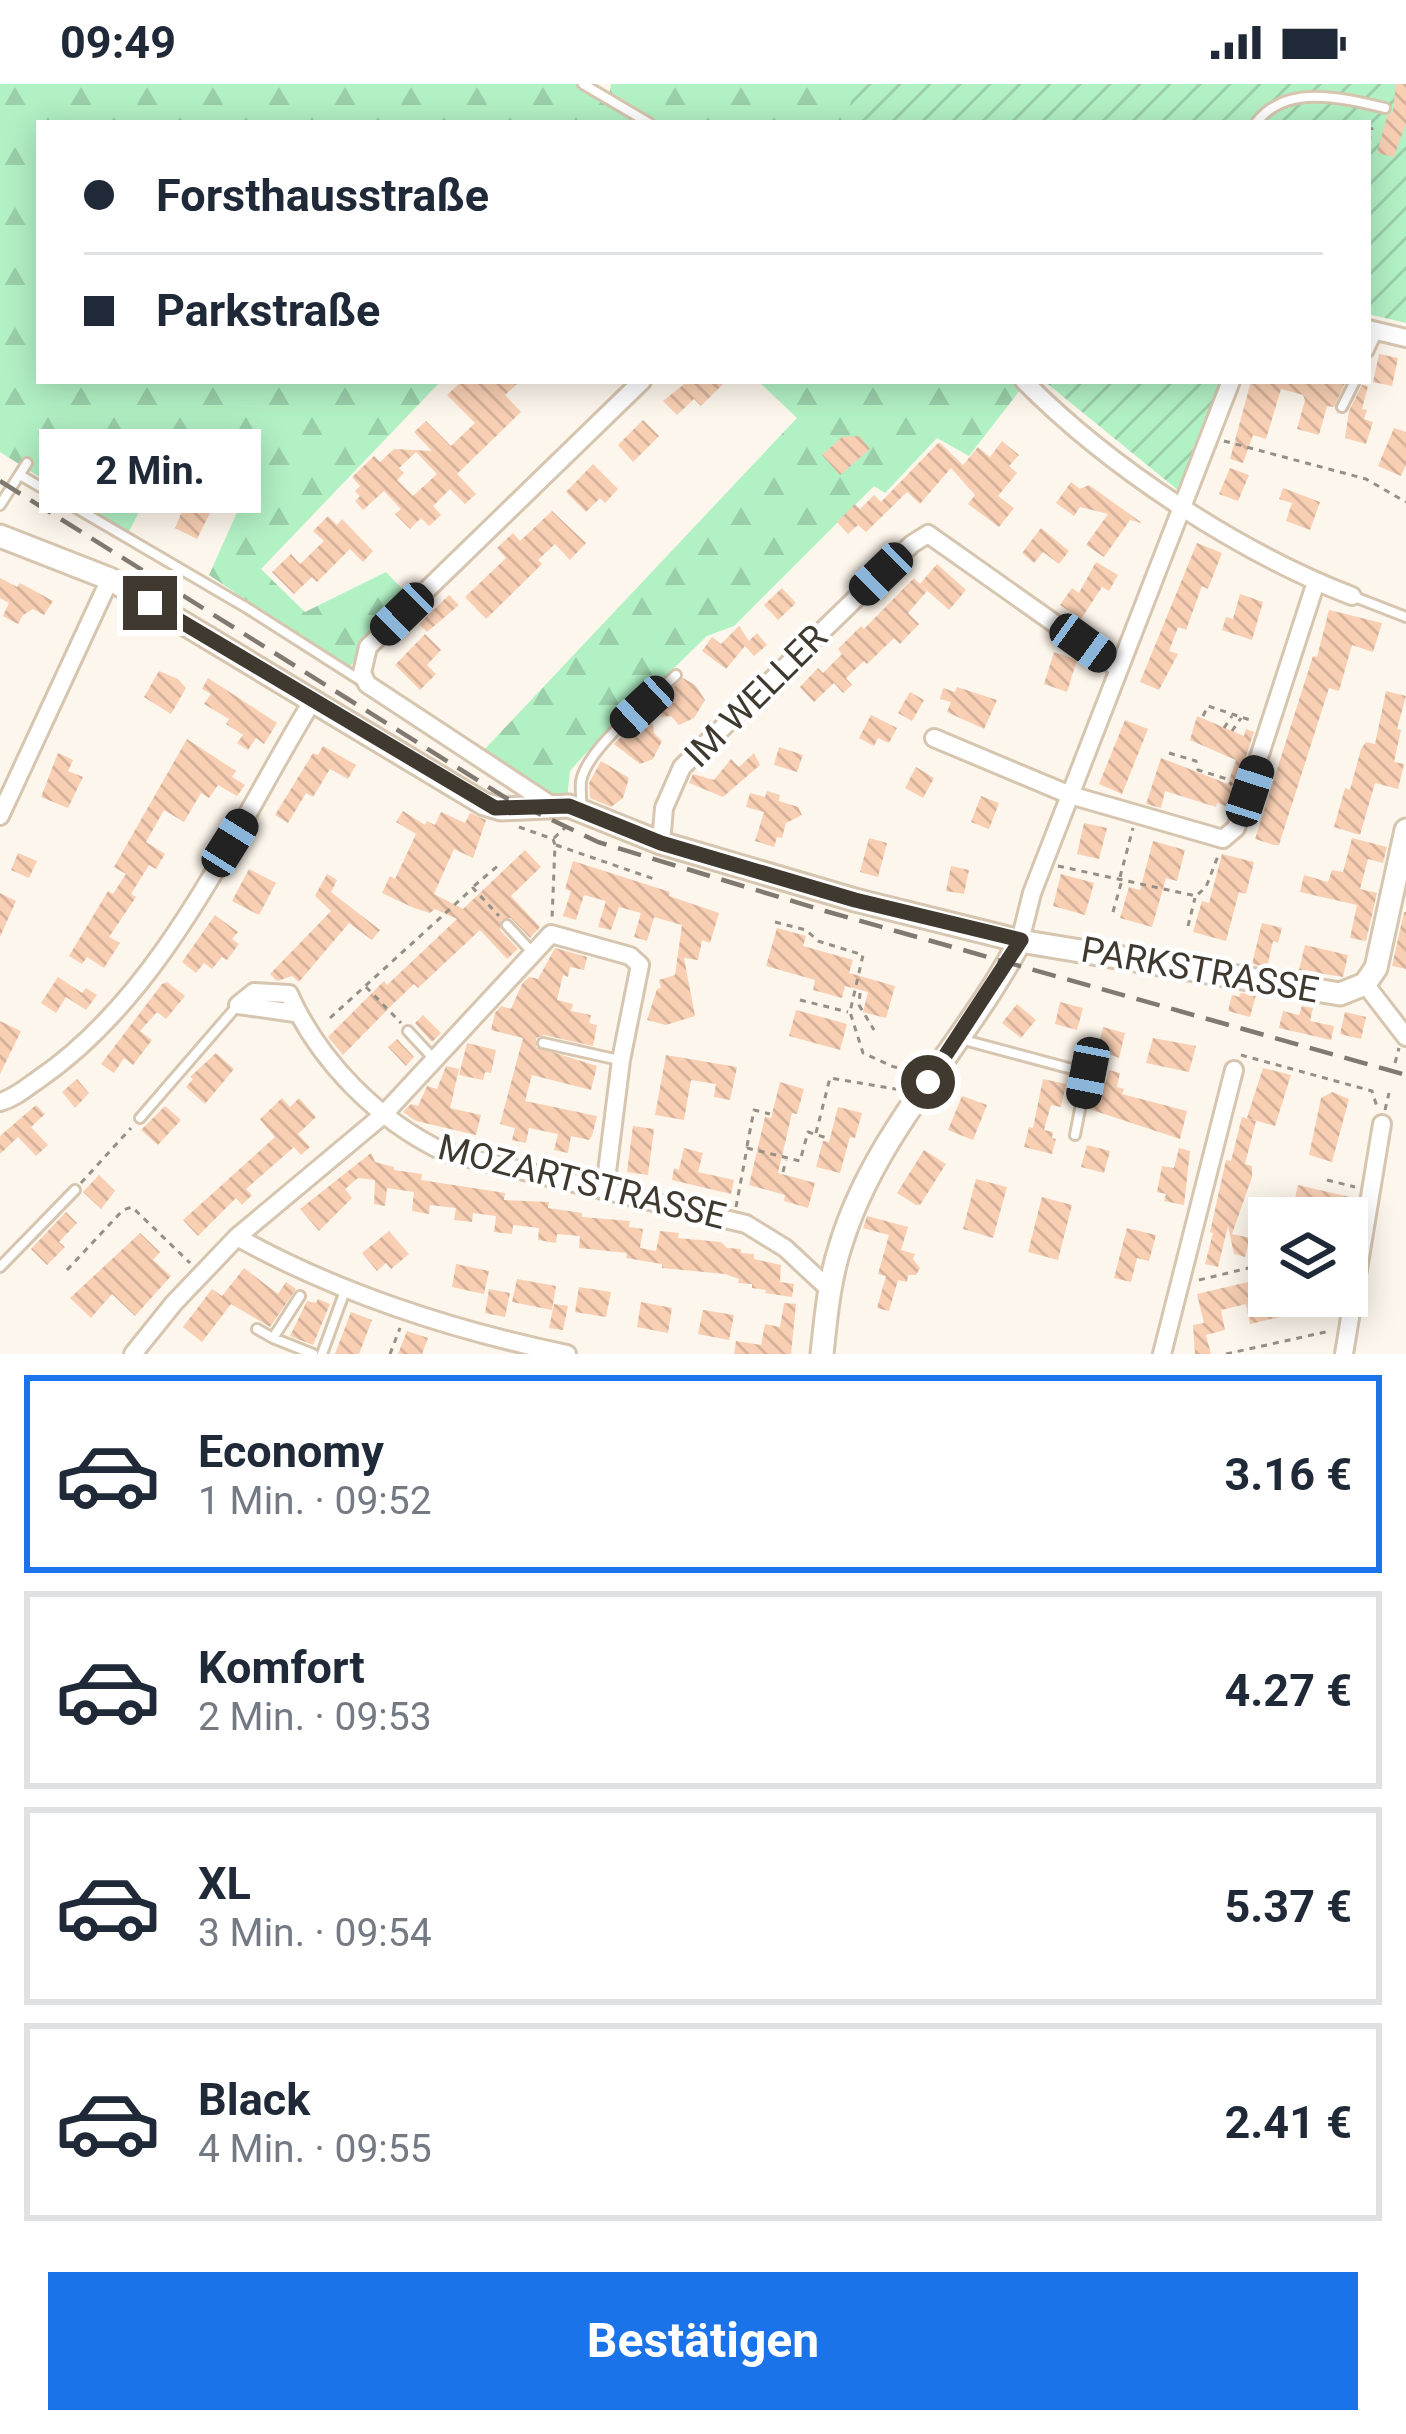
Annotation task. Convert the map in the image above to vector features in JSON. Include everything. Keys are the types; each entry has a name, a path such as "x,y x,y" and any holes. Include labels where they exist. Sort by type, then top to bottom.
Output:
{"street":[{"path":"1373,330 1406,338"},
{"path":"367,684 362,673 368,647 639,384"},
{"path":"1027,384 1184,510 1316,582 1352,596"},
{"path":"822,1354 829,1289 853,1210 920,1095 1021,940 1032,892 1230,384"},
{"name":"IM WELLER","path":"661,843 664,808 682,767 912,544 928,535 1119,669"},
{"path":"0,536 110,579 484,804 501,809"},
{"path":"0,816 110,579"},
{"path":"934,738 1070,795 1223,838 1236,828 1250,791 1316,582"},
{"name":"PARKSTRASSE","path":"367,684 551,805"},
{"path":"0,1102 68,1060 156,958 249,813 313,700"},
{"name":"PARKSTRASSE","path":"501,809 551,805 580,812 661,843 855,900 1021,940 1340,994 1365,984"},
{"path":"1406,830 1399,895 1376,968 1365,984 1406,1037"},
{"path":"133,1354 237,1237 383,1115 551,934 630,956 640,965 621,1060 604,1188"},
{"name":"MOZARTSTRASSE","path":"238,1005 254,992 289,994 309,1038 383,1115 409,1135 444,1152 746,1224 784,1248 829,1289"},
{"path":"1162,1354 1234,1070"},
{"path":"1344,1354 1382,1124"},
{"path":"237,1237 286,1264 407,1309 567,1354"}],"lane":[{"path":"583,84 644,120"},
{"path":"1258,120 1282,95 1308,89 1385,108"},
{"path":"1342,407 1354,384"},
{"path":"0,505 27,463"},
{"path":"20,475 367,684"},
{"path":"1352,596 1406,617"},
{"path":"580,812 586,768 608,740 676,675"},
{"path":"507,925 533,953"},
{"path":"140,1118 238,1005"},
{"path":"408,1030 434,1060"},
{"path":"957,1038 1088,1073 1075,1135"},
{"path":"543,1043 621,1060"},
{"path":"0,1267 74,1190"},
{"path":"257,1329 317,1354 346,1286"},
{"path":"273,1338 300,1296"}],"path":[{"path":"1210,438 1366,479 1406,502"},
{"path":"1203,716 1208,706 1270,726"},
{"path":"1224,728 1233,714"},
{"path":"1232,731 1242,717"},
{"path":"1169,753 1196,761 1198,770 1250,791"},
{"path":"501,809 512,823 553,839 551,934"},
{"path":"1113,912 1137,815"},
{"path":"1188,926 1196,896 1206,887 1223,838"},
{"path":"555,845 656,880"},
{"path":"1045,862 1196,896"},
{"path":"330,1018 500,863"},
{"path":"473,888 507,925"},
{"path":"775,922 863,955 850,1012 863,1053 895,1067 911,1068"},
{"path":"364,986 408,1030"},
{"path":"860,993 862,1016 874,1030"},
{"path":"800,1000 850,1012"},
{"path":"1234,1070 1241,1053 1372,1091 1382,1124"},
{"path":"816,1135 830,1078 920,1095"},
{"path":"734,1221 754,1110 770,1114"},
{"path":"74,1190 140,1118"},
{"path":"747,1148 800,1161 808,1132 827,1138"},
{"path":"783,1172 786,1158"},
{"path":"1327,1180 1374,1191"},
{"path":"67,1270 132,1207 201,1274"},
{"path":"1179,1285 1248,1268"},
{"path":"390,1354 407,1309"},
{"path":"1226,1354 1349,1327"}],"green space":[{"path":"0,84 588,84 609,96 611,84 1167,84 1161,120 36,120 36,384 438,384 261,569 305,612 386,572 408,595 348,669 209,575 243,499 169,456 128,533 0,452"},
{"path":"856,84 1406,84 1406,323 1371,315 1371,120 846,120"},
{"path":"761,384 1025,384 969,456 937,438 885,493 874,486 734,626 707,636 570,771 567,798 543,796 482,752 797,418"},
{"path":"1048,384 1220,384 1179,491"}],"building":[{"path":"1396,84 1406,84 1406,123 1394,157 1377,153 1387,116 1393,111"},
{"path":"1379,354 1398,358 1392,386 1373,382"},
{"path":"459,384 517,384 505,395 521,412 457,474 476,494 465,504 450,489 433,506 441,515 429,526 421,518 410,529 395,514 401,509 384,491 363,510 355,501 360,486 352,477 374,456 380,462 394,449 432,451 414,432 426,421 451,446 475,423 447,395","holes":["416,452 437,474 413,496 397,480 404,473 399,468"]},
{"path":"684,384 723,384 701,406 694,399 677,415 663,401"},
{"path":"1250,384 1345,384 1334,407 1327,406 1319,435 1297,429 1303,395 1281,389 1266,439 1253,435 1243,463 1230,459"},
{"path":"1362,385 1368,386 1364,419 1373,422 1366,444 1345,438 1349,411"},
{"path":"643,420 659,436 633,462 618,445"},
{"path":"1394,428 1406,432 1406,465 1401,476 1378,466"},
{"path":"859,436 870,449 840,475 822,455 842,437"},
{"path":"1002,441 1019,455 1009,466 1017,473 998,496 1014,508 999,527 968,504 975,495 951,468 920,504 907,492 866,532 858,525 848,534 837,522 855,504 860,509 874,495 881,502 939,442 963,465 978,447 990,457"},
{"path":"593,464 618,489 605,503 600,498 586,512 566,492"},
{"path":"1230,468 1249,475 1238,501 1219,494"},
{"path":"1071,482 1080,489 1089,485 1142,523 1130,520 1104,557 1086,545 1108,514 1080,507 1074,516 1056,503"},
{"path":"1283,488 1320,502 1310,530 1286,521 1292,503 1279,499"},
{"path":"188,497 212,509 197,539 175,528"},
{"path":"552,511 586,543 570,560 555,544 538,560 542,564 486,619 465,597 506,558 497,548 513,533 520,541"},
{"path":"328,516 337,525 342,519 373,551 363,562 350,549 317,582 312,577 294,594 272,572 291,554 300,564 324,541 313,531"},
{"path":"1041,528 1069,551 1059,564 1043,552 1034,563 1022,553"},
{"path":"1197,543 1222,553 1208,589 1202,586 1186,630 1178,627 1169,651 1178,654 1159,690 1140,682"},
{"path":"1096,562 1118,575 1109,591 1102,587 1081,619 1060,605 1072,588 1079,593"},
{"path":"937,564 966,590 949,610 921,585 927,591 908,613 919,624 900,644 894,638 867,664 864,661 846,678 852,685 843,693 834,683 814,702 800,687 818,668 823,673 842,654 838,649 914,578 920,584"},
{"path":"0,578 53,601 44,615 33,609 18,624 3,616 9,603 0,598"},
{"path":"782,588 796,603 778,620 764,605"},
{"path":"1240,594 1263,602 1252,640 1222,630 1226,617 1233,619"},
{"path":"449,595 459,605 427,632 419,624"},
{"path":"1329,610 1382,623 1373,652 1352,645 1339,691 1329,688 1279,845 1274,845 1255,839"},
{"path":"739,626 749,641 757,633 767,645 754,656 745,646 726,669 702,651 712,637 721,644"},
{"path":"425,634 441,650 427,665 436,674 420,690 395,665"},
{"path":"1054,652 1077,660 1067,692 1044,684"},
{"path":"159,671 186,688 171,714 144,697"},
{"path":"208,678 277,723 264,744 256,738 248,750 237,743 243,735 226,724 229,719 204,704 211,694 202,689"},
{"path":"683,678 705,700 694,718 679,725 671,716 661,717 657,703"},
{"path":"957,687 997,700 984,729 947,712 951,702 940,699 943,688 955,692"},
{"path":"1386,691 1406,696 1394,762 1404,764 1398,789 1375,783 1360,835 1334,827 1361,749 1366,742 1375,744"},
{"path":"910,692 924,700 912,721 898,713"},
{"path":"871,715 897,728 889,743 878,738 874,746 859,738"},
{"path":"1197,716 1244,736 1246,729 1254,732 1229,807 1165,791 1161,808 1146,804 1161,758 1228,784 1236,760 1190,740"},
{"path":"639,719 653,724 662,741 653,759 640,764 614,744"},
{"path":"1125,720 1148,729 1122,794 1099,784"},
{"path":"187,739 236,771 232,777 245,785 237,796 218,785 209,798 201,793 184,822 164,810 146,842 165,854 156,869 149,865 131,894 136,897 109,937 120,943 104,968 87,957 82,964 69,956 108,891 113,894 126,874 114,867"},
{"path":"323,746 356,765 348,779 330,769 313,797 306,793 288,823 275,815 313,753 318,755"},
{"path":"779,747 803,755 797,772 774,765"},
{"path":"58,753 73,760 68,771 83,777 68,808 41,797"},
{"path":"754,753 760,765 723,797 689,783 693,774 714,780 731,759 739,767"},
{"path":"601,761 629,778 623,798 611,807 590,798 589,783"},
{"path":"916,767 934,778 923,798 905,788"},
{"path":"767,791 798,807 802,815 786,823 774,847 755,841 764,812 746,807 750,793 765,797"},
{"path":"981,796 999,803 989,829 971,822"},
{"path":"403,811 425,825 427,821 435,825 441,812 465,823 470,813 486,820 473,858 454,849 434,894 463,909 525,850 541,867 511,896 540,927 530,938 511,918 501,920 500,930 518,949 507,959 480,930 418,988 414,984 343,1055 328,1037 457,919 435,909 430,913 414,908 382,893 390,876 395,879 416,834 396,822"},
{"path":"1084,823 1107,828 1099,859 1077,854"},
{"path":"869,838 887,843 878,877 860,872"},
{"path":"1352,838 1387,847 1383,863 1368,859 1360,889 1377,893 1366,941 1350,938 1357,905 1300,892 1304,875 1328,882 1332,870 1343,872"},
{"path":"1153,841 1185,850 1177,881 1166,878 1152,927 1120,918 1129,887 1140,890"},
{"path":"18,853 37,861 29,878 11,870"},
{"path":"1222,854 1254,862 1246,894 1239,892 1226,941 1193,932 1202,901 1209,903"},
{"path":"573,861 719,913 710,943 702,940 698,960 684,958 695,1016 666,1025 647,1020 661,988 659,980 675,975 682,925 654,917 647,941 634,937 641,913 619,907 611,930 598,927 606,901 584,895 576,920 563,916"},
{"path":"951,866 969,870 964,894 946,891"},
{"path":"249,869 276,883 259,915 232,901"},
{"path":"327,874 337,880 331,892 380,930 372,940 349,923 299,982 292,976 277,981 270,974 331,911 315,896"},
{"path":"1061,874 1094,883 1085,915 1053,906"},
{"path":"0,893 16,901 0,937"},
{"path":"1406,912 1406,969 1392,966"},
{"path":"215,915 238,932 232,939 239,944 227,960 222,957 212,969 204,963 196,973 182,962"},
{"path":"1262,923 1282,928 1278,943 1273,941 1267,967 1252,964"},
{"path":"777,928 806,936 803,946 853,960 849,973 895,986 886,1018 863,1012 868,992 845,986 842,998 813,990 815,980 766,966"},
{"path":"1305,945 1348,955 1343,977 1299,970"},
{"path":"555,948 587,957 584,970 570,967 568,977 563,975 557,1000 573,1004 571,1011 591,1015 589,1023 597,1025 593,1046 544,1035 536,1038 536,1047 597,1066 591,1090 532,1075 525,1101 597,1116 589,1140 571,1136 568,1153 554,1150 558,1134 529,1128 526,1143 512,1140 515,1128 500,1124 523,1038 491,1030 495,1013 501,1006 511,1009 522,984 529,977 538,979"},
{"path":"58,977 82,993 86,988 97,995 86,1010 66,997 56,1013 41,1003"},
{"path":"167,982 185,996 166,1019 157,1012 140,1031 152,1040 133,1065 124,1058 114,1073 101,1064"},
{"path":"1232,995 1256,995 1250,1017 1228,1011"},
{"path":"1060,1002 1083,1008 1077,1030 1055,1024"},
{"path":"1017,1004 1036,1020 1021,1038 1002,1023"},
{"path":"1302,1006 1313,1008 1310,1021 1334,1026 1331,1040 1279,1028 1283,1011 1299,1015"},
{"path":"796,1010 847,1024 840,1050 789,1036"},
{"path":"1345,1012 1366,1017 1361,1039 1340,1034"},
{"path":"423,1015 441,1033 432,1042 415,1023"},
{"path":"0,1021 21,1031 0,1074"},
{"path":"1103,1027 1125,1033 1119,1058 1098,1050"},
{"path":"1153,1038 1196,1046 1189,1072 1146,1063"},
{"path":"397,1039 414,1057 406,1066 388,1047"},
{"path":"467,1043 496,1050 491,1073 485,1072 483,1080 459,1075"},
{"path":"216,1053 234,1069 205,1104 186,1087 190,1077"},
{"path":"666,1055 737,1067 730,1100 714,1097 716,1084 691,1080 684,1120 655,1115"},
{"path":"446,1066 459,1069 450,1108 481,1115 476,1135 416,1121 403,1112 411,1104 418,1106 427,1086 437,1089"},
{"path":"1263,1068 1291,1075 1275,1126 1247,1118"},
{"path":"1109,1070 1120,1073 1117,1087 1124,1089 1122,1094 1187,1111 1180,1139 1089,1109 1097,1081 1105,1083"},
{"path":"77,1079 89,1093 75,1108 62,1092"},
{"path":"1043,1079 1066,1084 1061,1107 1051,1105 1044,1130 1053,1132 1056,1139 1052,1154 1024,1147"},
{"path":"780,1082 804,1089 797,1114 792,1113 778,1173 815,1183 808,1208 784,1201 785,1195 749,1185 765,1117 771,1118"},
{"path":"1332,1092 1349,1099 1332,1162 1309,1155 1321,1098"},
{"path":"962,1096 987,1105 973,1140 948,1130"},
{"path":"282,1098 290,1107 299,1098 316,1117 298,1134 310,1147 301,1155 294,1147 246,1189 252,1195 242,1205 236,1198 198,1236 183,1220 275,1137 260,1119"},
{"path":"36,1105 45,1114 31,1127 48,1145 36,1156 18,1137 0,1154 0,1136"},
{"path":"165,1106 181,1120 158,1145 141,1130"},
{"path":"838,1107 862,1113 840,1173 816,1167"},
{"path":"1242,1117 1256,1121 1245,1164 1252,1166 1252,1177 1232,1234 1248,1238 1248,1246 1245,1257 1234,1254 1228,1226 1218,1267 1205,1264 1226,1160 1231,1161"},
{"path":"633,1126 654,1129 648,1175 627,1172"},
{"path":"1087,1145 1110,1151 1104,1173 1081,1167"},
{"path":"684,1148 703,1153 698,1172 734,1180 731,1194 672,1180"},
{"path":"1179,1148 1190,1151 1184,1205 1164,1201 1166,1194 1157,1192 1162,1166 1174,1168"},
{"path":"924,1150 946,1164 916,1205 897,1193"},
{"path":"371,1153 375,1162 422,1174 421,1180 505,1193 504,1200 549,1202 548,1208 582,1213 582,1217 630,1221 629,1227 643,1229 640,1248 656,1251 660,1231 679,1233 678,1238 721,1242 754,1254 754,1259 781,1265 780,1282 794,1284 792,1297 765,1293 725,1274 662,1268 662,1264 626,1258 627,1253 579,1248 580,1236 557,1234 556,1243 538,1240 539,1228 513,1225 512,1234 494,1232 496,1216 473,1213 472,1222 454,1220 456,1208 430,1205 429,1214 412,1211 414,1192 387,1188 385,1206 374,1204 375,1180 358,1178 345,1189 352,1198 319,1231 300,1209"},
{"path":"99,1175 115,1191 101,1209 83,1192"},
{"path":"976,1179 1007,1187 993,1238 963,1229"},
{"path":"1298,1185 1350,1197 1295,1197"},
{"path":"1042,1197 1072,1205 1058,1260 1028,1252"},
{"path":"66,1212 77,1223 59,1242 65,1247 47,1265 31,1249"},
{"path":"867,1216 908,1227 901,1250 915,1254 920,1268 916,1275 908,1275 907,1282 898,1280 889,1311 877,1308 886,1276 878,1274 889,1235 863,1228"},
{"path":"1127,1228 1156,1235 1149,1261 1137,1258 1131,1282 1114,1278"},
{"path":"389,1231 409,1254 391,1269 386,1263 377,1271 362,1253"},
{"path":"140,1233 160,1252 153,1260 171,1276 135,1316 112,1294 91,1318 70,1298"},
{"path":"456,1264 489,1271 484,1294 452,1287"},
{"path":"244,1268 278,1294 286,1282 296,1289 270,1327 231,1304 202,1342 183,1327 212,1289 222,1296"},
{"path":"517,1279 556,1286 552,1310 512,1302"},
{"path":"1248,1282 1248,1314 1246,1304 1221,1310 1225,1330 1206,1335 1211,1354 1195,1354 1193,1325 1204,1323 1197,1294"},
{"path":"579,1287 611,1292 606,1317 575,1312"},
{"path":"489,1289 510,1293 505,1317 485,1313"},
{"path":"307,1301 330,1304 313,1345 290,1336"},
{"path":"641,1302 672,1308 668,1333 637,1327"},
{"path":"784,1303 796,1304 791,1354 734,1354 736,1341 761,1345 765,1324 780,1327"},
{"path":"554,1304 568,1306 563,1330 549,1328"},
{"path":"703,1310 734,1315 729,1340 698,1334"},
{"path":"351,1312 372,1320 359,1354 335,1354"},
{"path":"1249,1317 1280,1317 1250,1324"},
{"path":"407,1331 428,1338 422,1354 398,1354"}],"railway":[{"path":"0,481 506,798 598,842 1406,1075"}],"route":[{"path":"150,603 484,804 526,809 569,806 661,843 855,900 1021,940 928,1082"}]}
